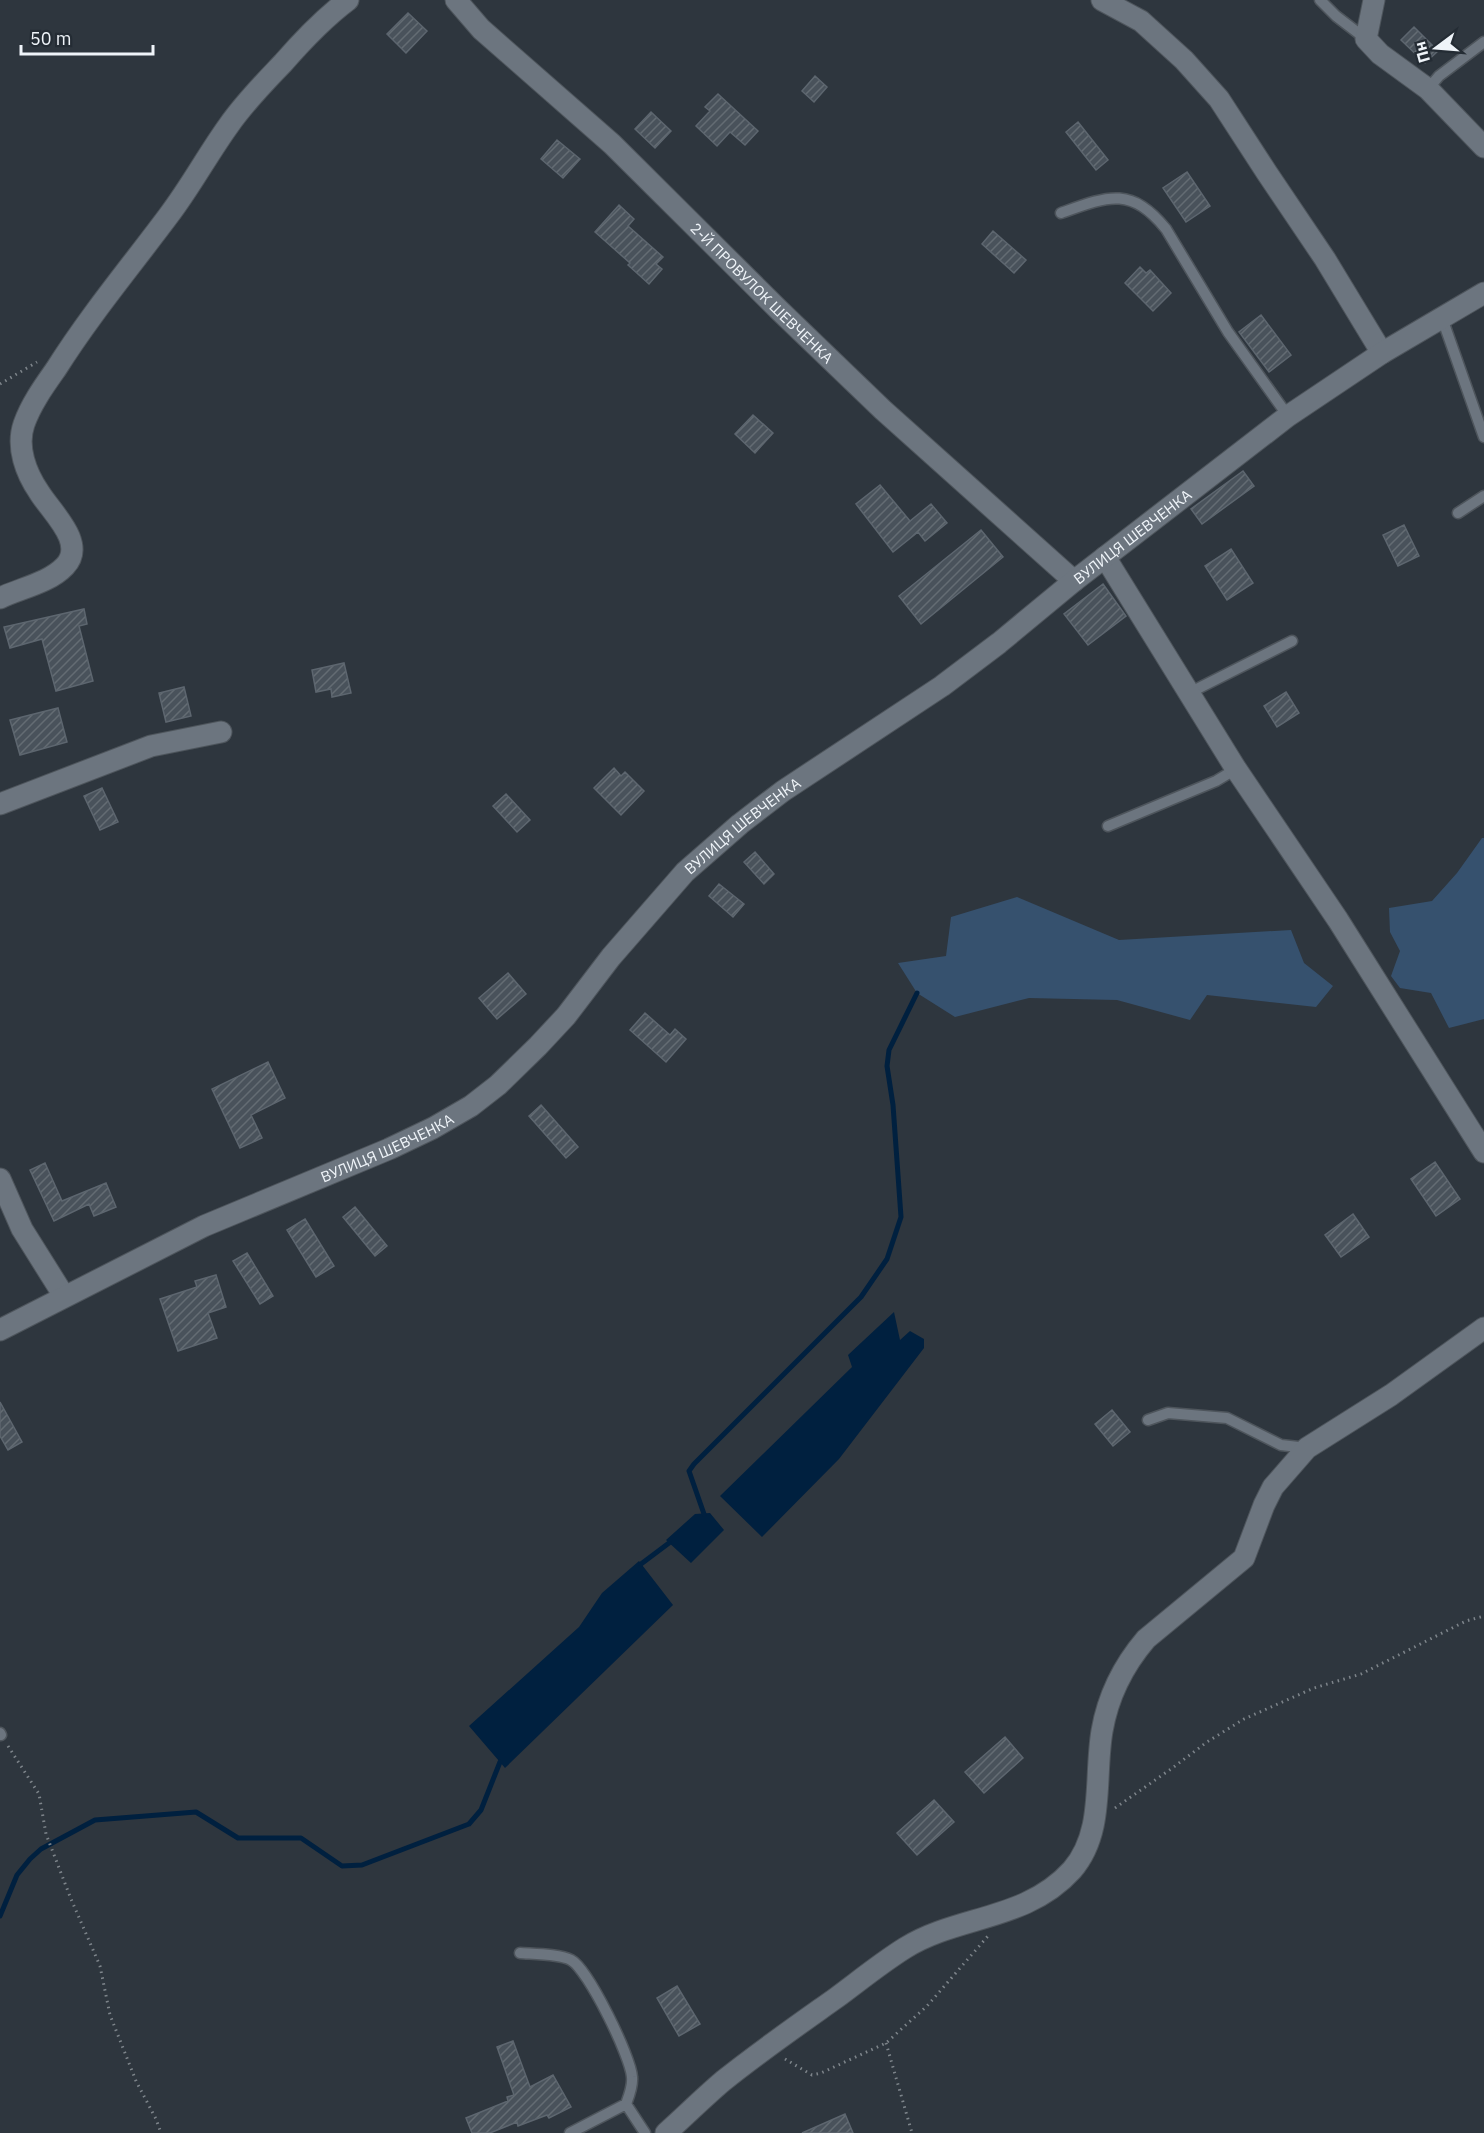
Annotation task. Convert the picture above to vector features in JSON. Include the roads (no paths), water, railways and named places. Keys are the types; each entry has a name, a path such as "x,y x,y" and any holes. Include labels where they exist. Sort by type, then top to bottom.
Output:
{"street":[{"path":"0,598 57,572 71,559 73,550 65,528 39,492 26,468 23,457 21,447 23,426 34,402 74,339 175,208 250,97 308,36 348,0"},
{"name":"2-Й ПРОВУЛОК ШЕВЧЕНКА","path":"456,0 481,29 612,144 883,410 1074,581"},
{"path":"1101,0 1141,21 1184,60 1219,99 1325,259 1382,353"},
{"path":"1374,0 1366,39 1380,54 1428,89 1484,147"},
{"name":"ВУЛИЦЯ ШЕВЧЕНКА","path":"0,1330 222,1218 389,1149 433,1128 471,1106 498,1084 566,1016 633,931 685,872 710,849 783,791 942,686 1288,416 1382,353 1484,293"},
{"path":"1105,557 1236,769 1338,920 1484,1152"},
{"path":"0,804 151,746 221,732"},
{"path":"0,1179 22,1229 64,1296"},
{"path":"666,2133 720,2083 905,1948 934,1934 1011,1910 1038,1897 1062,1880 1084,1854 1094,1827 1102,1732 1112,1694 1124,1668 1146,1639 1244,1558 1273,1487 1307,1448 1391,1395 1484,1328"}],"lane":[{"path":"1320,0 1336,16 1366,39"},
{"path":"1428,89 1439,76 1484,42"},
{"path":"1061,213 1093,201 1110,198 1128,199 1142,204 1155,215 1167,229 1228,332 1288,416"},
{"path":"1442,318 1484,437"},
{"path":"1458,513 1484,496"},
{"path":"1189,693 1292,641"},
{"path":"1108,826 1216,781 1236,769"},
{"path":"1148,1420 1168,1413 1227,1418 1281,1446 1307,1448"},
{"path":"520,1953 568,1958 579,1965 609,2019 629,2063 632,2078 626,2104 645,2133"},
{"path":"570,2133 626,2104"}],"waterway":[{"path":"704,1514 689,1471 694,1464 861,1297 887,1259 901,1217 893,1105 887,1066 889,1050 917,993"},
{"path":"641,1564 669,1543"},
{"path":"0,1916 17,1875 30,1859 41,1849 95,1820 196,1812 238,1838 301,1838 342,1866 362,1865 469,1824 481,1810 500,1762"}]}
